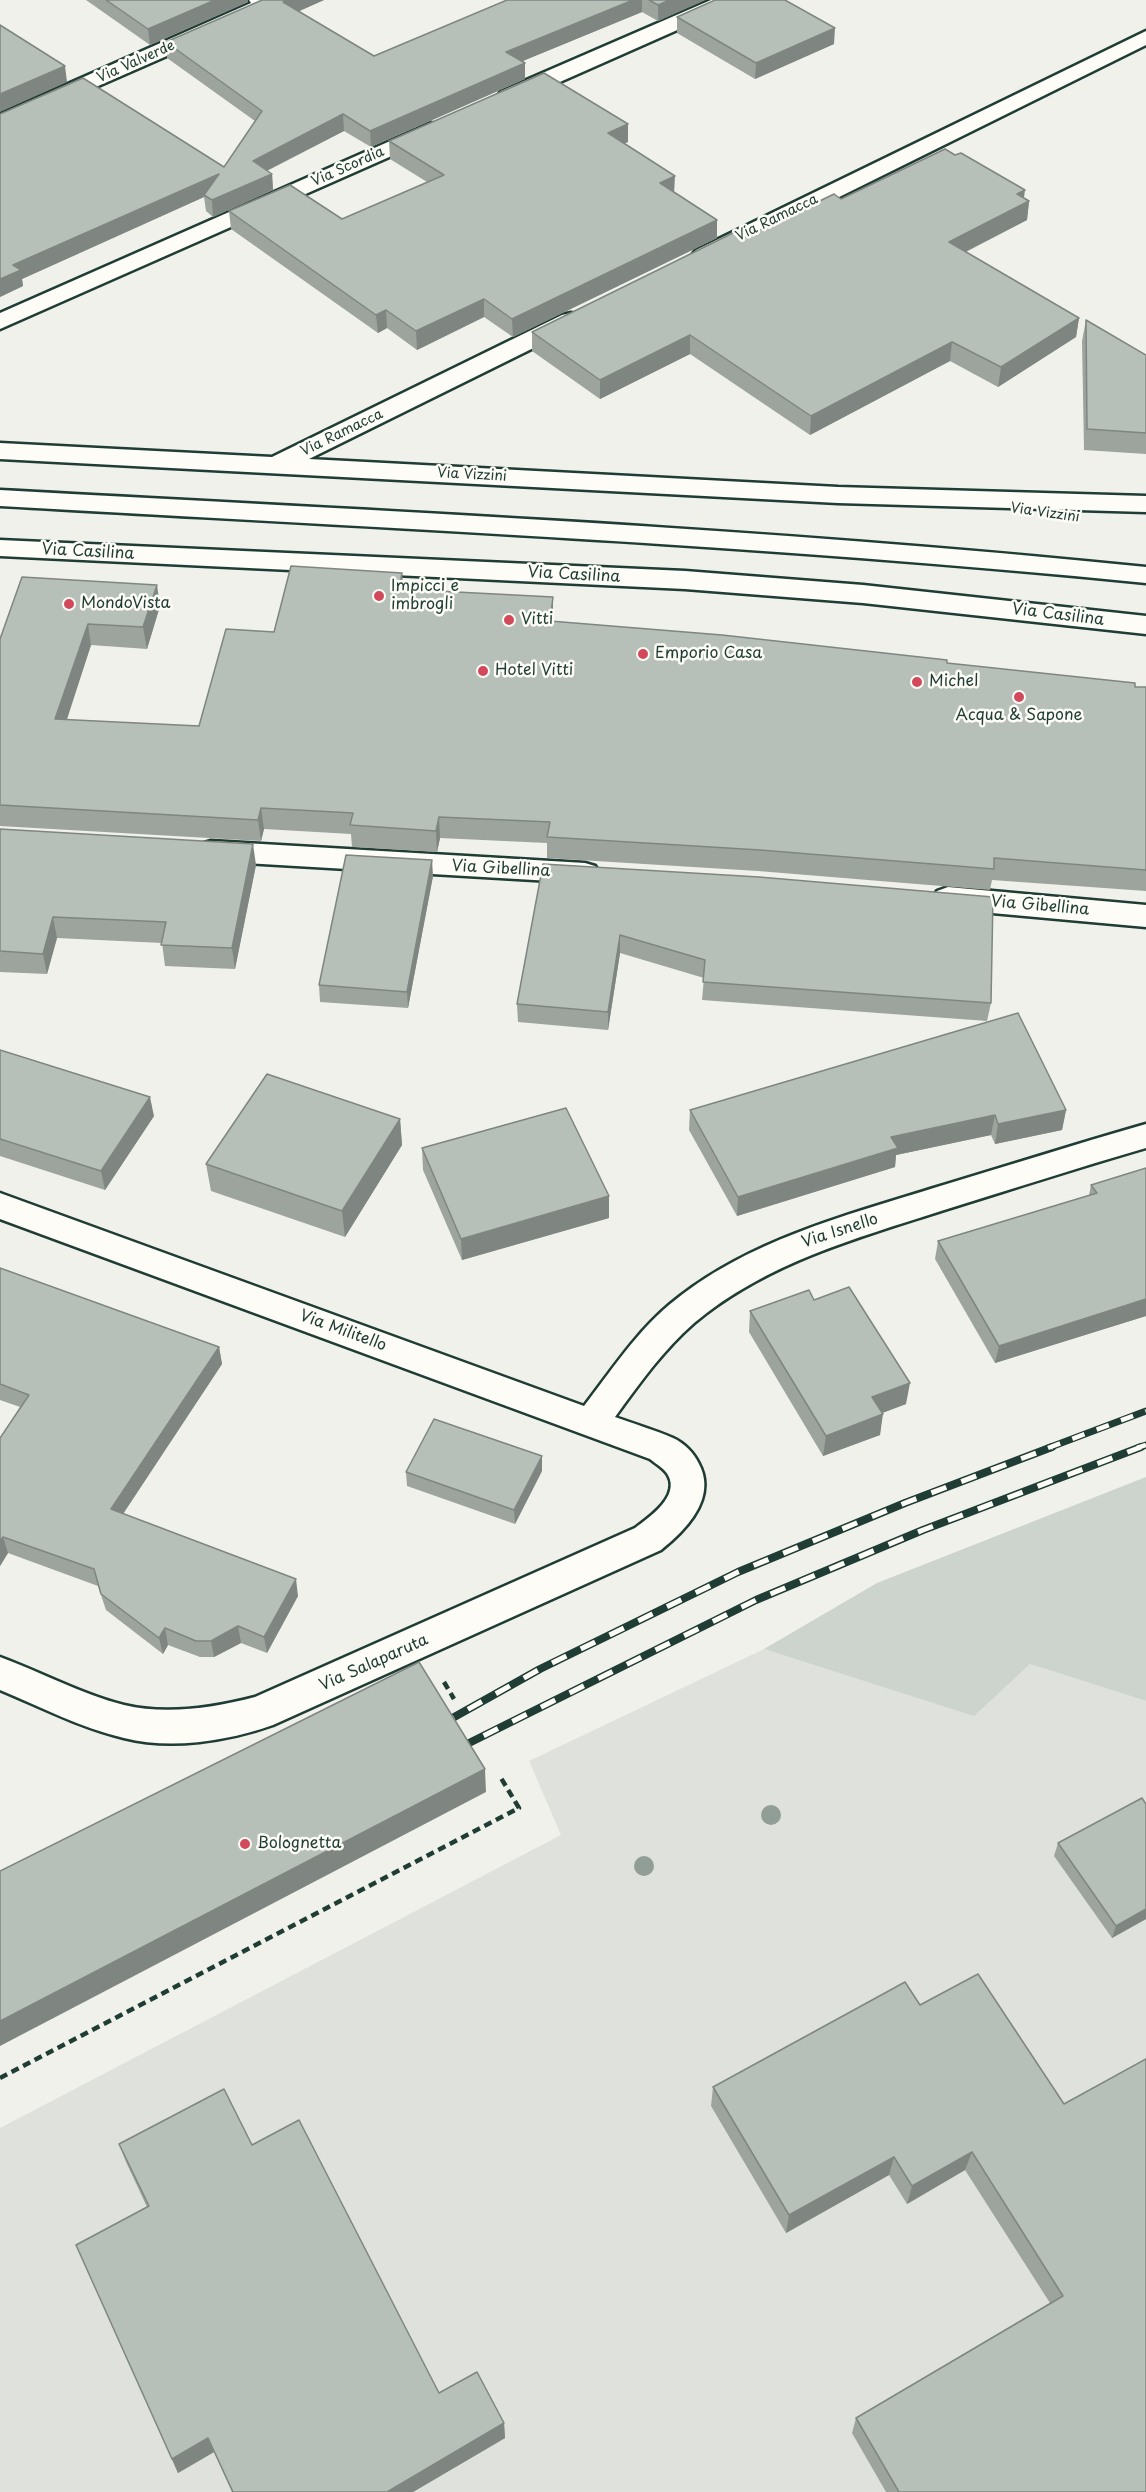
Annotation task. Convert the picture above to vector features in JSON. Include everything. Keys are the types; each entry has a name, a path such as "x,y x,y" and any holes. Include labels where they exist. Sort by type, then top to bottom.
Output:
{"street":[{"name":"Via Valverde","path":"0,122 266,4 260,0"},
{"path":"493,103 729,0"},
{"name":"Via Ramacca","path":"686,264 1146,37"},
{"name":"Via Scordia","path":"0,322 449,122"},
{"name":"Via Ramacca","path":"280,464 590,311"},
{"name":"Via Vizzini","path":"0,451 280,464 827,495 1146,504"},
{"path":"0,498 760,541 968,557 1146,575"},
{"name":"Via Vizzini","path":"944,499 1146,526"},
{"name":"Via Casilina","path":"0,548 675,580 933,601 1146,625"},
{"name":"Via Gibellina","path":"179,849 614,875"},
{"name":"Via Gibellina","path":"918,896 1146,916"},
{"name":"Via Isnello","path":"592,1422 648,1349 680,1315 721,1284 756,1264 836,1231 1146,1136"},
{"name":"Via Militello","path":"0,1206 592,1422 662,1449 682,1463"},
{"name":"Via Salaparuta","path":"0,1672 104,1715 140,1724 191,1726 260,1713 648,1539 662,1529 683,1505 690,1483 682,1463"}],"path":[{"path":"0,2078 519,1808 501,1778"}],"shaded area":[{"path":"1146,1477 1146,1701 1030,1664 974,1716 764,1649 877,1583"},
{"path":"764,1649 973,1715 1030,1664 1146,1701 1146,2492 0,2492 0,2128 561,1835 529,1761"}],"building":[{"path":"106,0 215,0 148,29"},
{"path":"262,0 286,0 283,2 374,56 507,0 633,0 506,52 525,63 370,131 343,114 253,161 272,174 212,200 204,195 219,174 13,265 21,270 0,279 0,114 83,78 224,167 262,111 166,42"},
{"path":"649,0 670,0 658,5"},
{"path":"715,0 785,0 835,28 756,63 677,17"},
{"path":"0,25 65,66 0,94"},
{"path":"544,73 628,124 608,133 675,176 660,183 717,220 512,319 484,299 416,331 386,310 376,315 229,211 290,185 342,219 444,175 389,141"},
{"path":"945,149 955,155 961,153 1025,190 1017,194 1029,201 949,242 1079,318 1001,367 952,342 811,416 690,335 600,380 532,332 737,231 746,237 834,194 841,199"},
{"path":"1086,320 1146,355 1146,433 1087,429"},
{"path":"291,566 402,573 399,589 553,597 550,621 722,635 947,660 947,663 1135,683 1135,687 1146,687 1146,870 994,858 994,869 760,850 547,837 550,822 439,817 436,831 350,825 353,813 261,808 258,820 0,805 0,639 22,577 157,585 143,627 88,624 55,719 199,726 226,629 274,632"},
{"path":"0,829 253,844 232,948 161,945 166,922 53,917 43,954 0,951"},
{"path":"346,855 432,860 407,992 319,985"},
{"path":"543,864 759,877 993,897 991,1003 703,982 705,960 620,935 608,1012 517,1004"},
{"path":"1018,1013 1066,1110 998,1124 995,1115 891,1137 898,1148 738,1197 690,1110"},
{"path":"0,1050 150,1097 101,1171 0,1139"},
{"path":"267,1074 400,1119 342,1211 206,1164"},
{"path":"566,1108 609,1196 461,1239 422,1148"},
{"path":"1146,1168 1146,1299 999,1346 938,1241 1097,1193 1091,1185"},
{"path":"0,1268 219,1347 111,1509 296,1579 264,1637 238,1626 211,1641 196,1641 165,1628 159,1638 101,1594 94,1569 3,1537 0,1541 0,1438 29,1395 0,1384"},
{"path":"849,1287 910,1383 872,1397 883,1414 826,1436 750,1311 809,1290 814,1300"},
{"path":"434,1419 542,1456 514,1510 406,1472"},
{"name":"Bolognetta","path":"419,1662 485,1769 0,2021 0,1871"},
{"path":"1142,1798 1146,1804 1146,1909 1116,1926 1058,1843"},
{"path":"978,1974 1064,2104 1146,2059 1146,2492 899,2492 856,2418 1063,2296 972,2152 912,2186 894,2157 789,2215 713,2087 905,1982 920,2005"},
{"path":"224,2089 252,2145 299,2120 439,2393 477,2372 504,2423 387,2492 233,2492 208,2438 172,2459 76,2245 149,2206 119,2144"}],"railway":[{"path":"1048,1448 1146,1411"},
{"path":"1137,1448 1146,1445"},
{"path":"440,1725 540,1669 738,1572 905,1503 1052,1447"},
{"path":"455,1750 756,1600 923,1530 1141,1447"}],"place":[{"name":"Impicci e imbrogli","path":"379,596"},
{"name":"MondoVista","path":"69,604"},
{"name":"Vitti","path":"509,620"},
{"name":"Emporio Casa","path":"643,654"},
{"name":"Hotel Vitti","path":"483,671"},
{"name":"Michel","path":"917,682"},
{"name":"Acqua & Sapone","path":"1019,697"},
{"name":"Bolognetta","path":"245,1844"}]}
